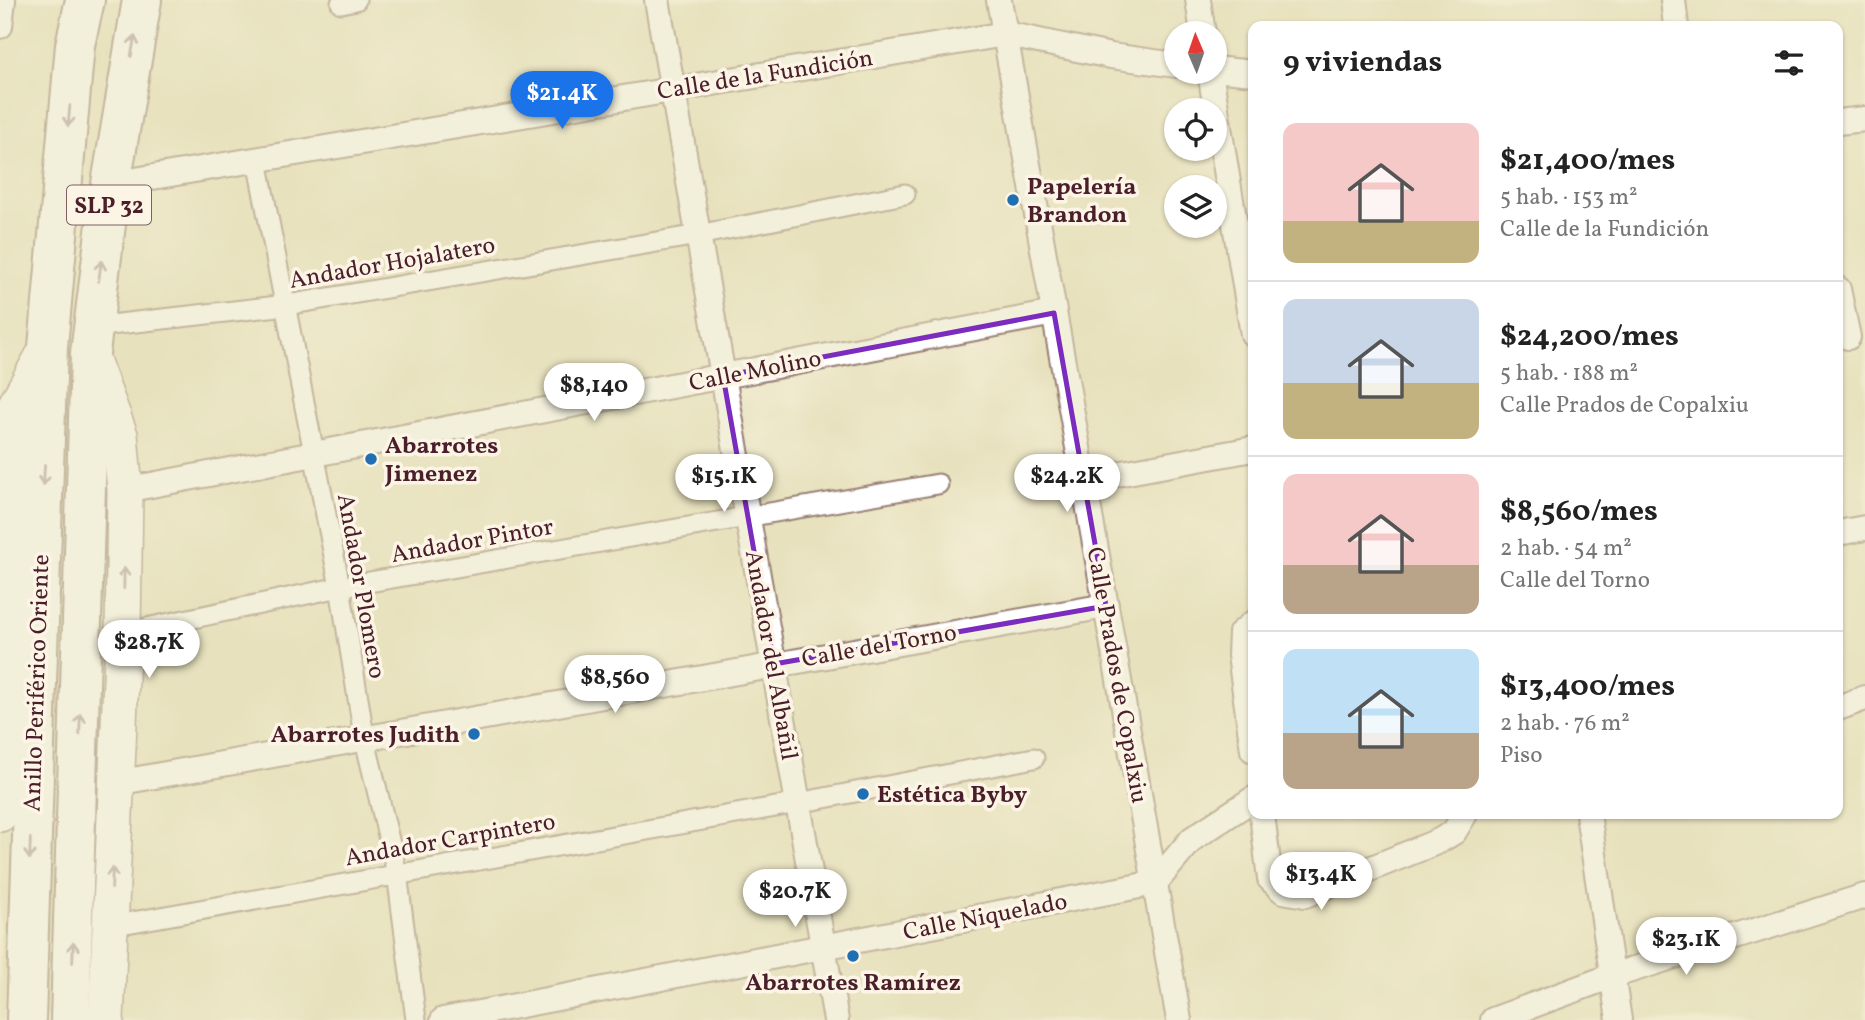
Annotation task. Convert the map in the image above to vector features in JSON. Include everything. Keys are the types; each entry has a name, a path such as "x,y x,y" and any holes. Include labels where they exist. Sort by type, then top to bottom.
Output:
{"highway":[{"name":"Anillo Periférico Oriente","path":"26,1020 48,347 75,45 85,0"},
{"name":"Anillo Periférico Oriente","path":"71,1020 91,340 111,184 142,0"}],"main road":[{"name":"Anillo Periférico Oriente","path":"91,340 120,435 125,490 123,633 106,1020"},
{"name":"Anillo Periférico Oriente","path":"0,814 13,411 48,347"}],"street":[{"path":"0,26 3,0"},
{"name":"Andador del Albañil","path":"657,0 836,1020"},
{"name":"Calle Prados de Copalxiu","path":"999,0 1179,1020"},
{"path":"1198,0 1201,21"},
{"path":"1673,0 1675,21"},
{"path":"1005,34 1111,57 1164,64"},
{"name":"Calle de la Fundición","path":"111,184 1005,34"},
{"path":"1227,72 1248,73"},
{"path":"1214,84 1248,302"},
{"path":"1843,121 1865,118"},
{"name":"Andador Plomero","path":"257,160 340,587 364,736 397,873 416,1020"},
{"name":"Andador Hojalatero","path":"91,340 698,234 905,194"},
{"path":"1843,309 1850,336"},
{"name":"Calle Molino","path":"125,490 1054,313"},
{"path":"1084,480 1248,450"},
{"name":"Andador Pintor","path":"123,633 340,587 938,484"},
{"path":"1843,532 1865,528"},
{"name":"Calle del Torno","path":"116,783 364,736 1106,606"},
{"path":"1248,627 1241,633 1240,655 1248,713"},
{"path":"1843,706 1865,698"},
{"name":"Andador Carpintero","path":"110,926 1034,758"},
{"path":"1155,883 1192,839 1248,802"},
{"path":"1263,819 1270,878 1283,891 1305,895 1439,841 1454,832 1462,819"},
{"path":"1589,819 1619,1020"},
{"name":"Calle Niquelado","path":"443,1020 1155,883"},
{"path":"1493,1020 1612,976 1865,895"}],"highlighted area":[{"path":"1054,313 1106,606 774,664 723,376"}],"place":[{"name":"Papelería Brandon","path":"1013,200"},
{"name":"Abarrotes Jimenez","path":"371,459"},
{"name":"Abarrotes Judith","path":"474,734"},
{"name":"Estética Byby","path":"863,794"},
{"name":"Abarrotes Ramírez","path":"853,956"}]}
